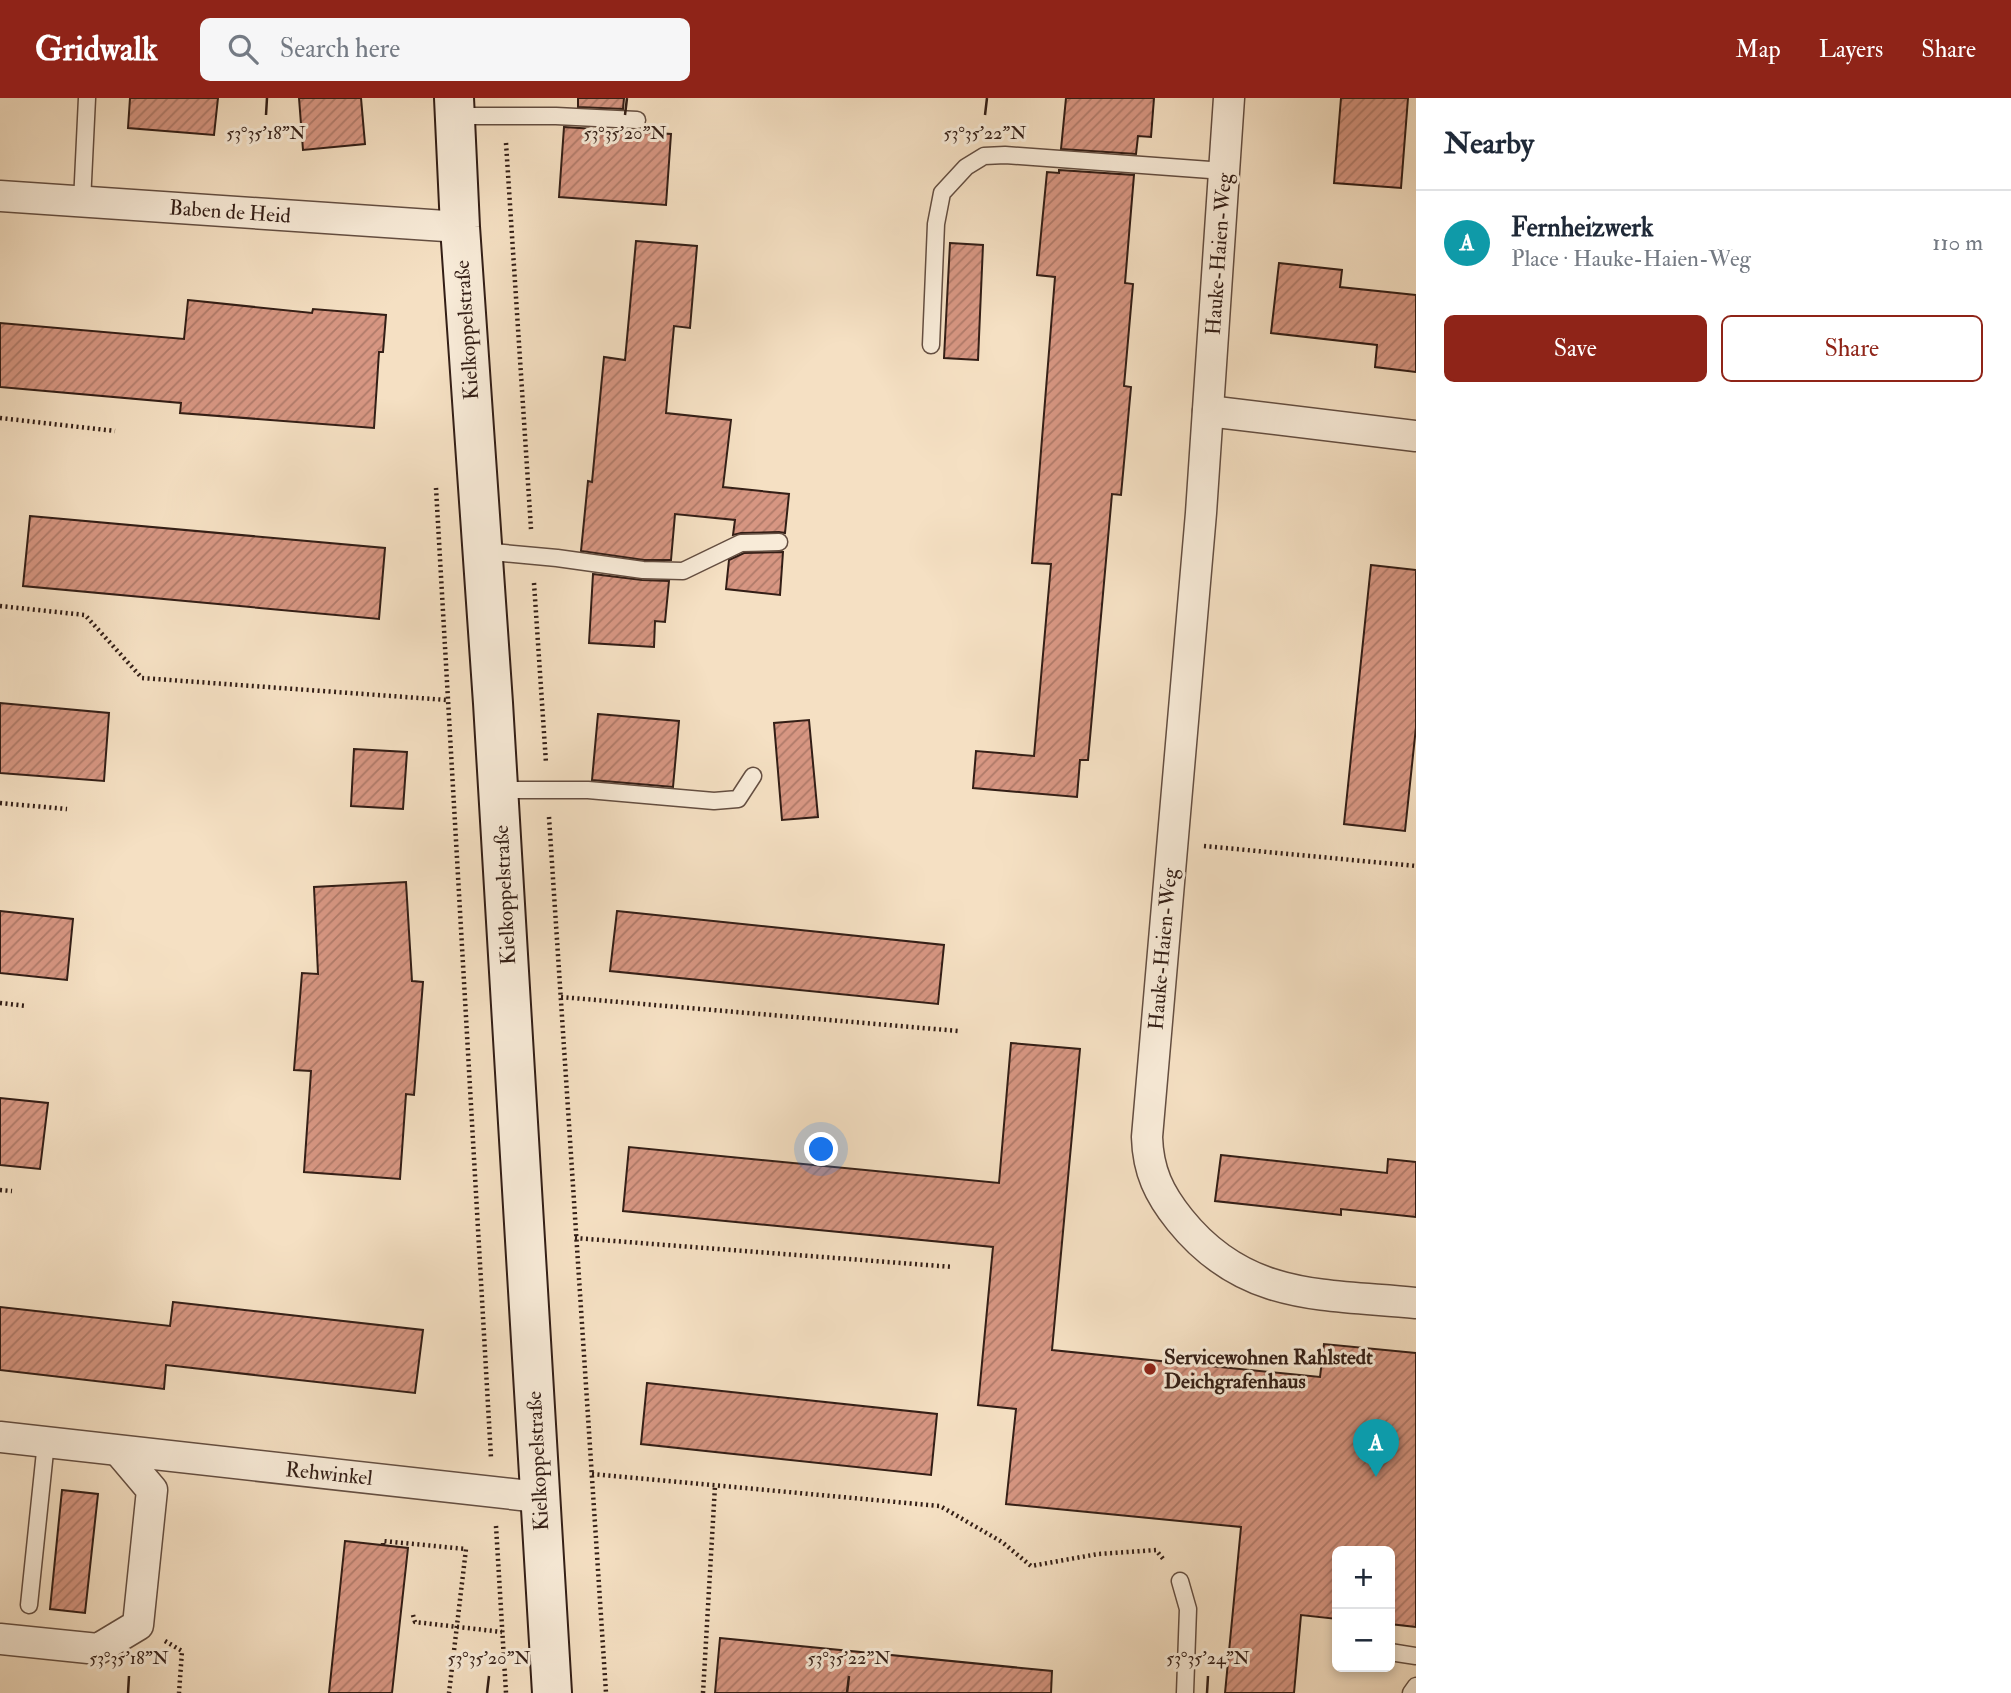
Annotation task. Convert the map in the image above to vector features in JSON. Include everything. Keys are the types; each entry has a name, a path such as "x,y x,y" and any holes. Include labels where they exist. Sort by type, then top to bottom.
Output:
{"street":[{"name":"Hauke-Haien-Weg","path":"1229,98 1208,411 1147,1157 1158,1190 1189,1231 1225,1263 1280,1289 1416,1303"},
{"name":"Kielkoppelstraße","path":"455,107 460,227 498,790 552,1693"},
{"name":"Baben de Heid","path":"0,196 460,227"},
{"path":"1208,411 1416,436"},
{"name":"Rehwinkel","path":"0,1437 540,1497"},
{"path":"0,1639 97,1649 138,1625 152,1490 119,1451"}],"lane":[{"path":"82,202 87,98"},
{"path":"455,107 505,116 637,120"},
{"path":"931,345 936,224 942,193 966,167 984,156 1005,155 1224,171"},
{"path":"482,551 643,570 683,571 741,542 779,542"},
{"path":"498,790 588,790 714,801 738,799 753,776"},
{"path":"29,1605 46,1442"},
{"path":"1180,1581 1188,1609 1185,1693"},
{"path":"1395,1653 1416,1656"},
{"path":"1411,1693 1416,1686"}],"path":[{"path":"505,116 606,1693"},
{"path":"0,418 115,431"},
{"path":"436,484 506,1693"},
{"path":"0,606 85,615 142,678 447,700"},
{"path":"0,803 67,809"},
{"path":"1172,843 1416,866"},
{"path":"561,998 958,1031"},
{"path":"0,1003 27,1006"},
{"path":"0,1190 12,1191"},
{"path":"575,1238 953,1267"},
{"path":"592,1474 940,1506 1002,1542 1031,1566 1098,1554 1156,1550 1180,1581"},
{"path":"703,1693 715,1486"},
{"path":"383,1545 383,1541 466,1549 449,1693"},
{"path":"413,1615 415,1622 502,1632"},
{"path":"138,1625 182,1651 179,1693"}],"building":[{"path":"130,98 218,98 214,135 128,128"},
{"path":"299,98 361,98 365,144 303,150"},
{"path":"578,98 624,98 623,109 578,107"},
{"path":"1066,98 1154,98 1151,137 1138,136 1136,154 1061,149"},
{"path":"1341,98 1408,98 1401,188 1334,183"},
{"path":"564,127 671,134 666,205 559,197"},
{"path":"1059,170 1134,175 1125,283 1133,284 1124,386 1131,387 1121,495 1112,494 1088,760 1080,760 1077,797 973,788 976,751 1034,756 1051,564 1032,563 1055,277 1037,275 1047,172 1059,173"},
{"path":"636,241 697,246 690,328 674,326 666,413 731,420 723,487 789,494 785,533 733,535 735,520 675,514 671,560 644,560 581,551 588,481 592,482 604,357 625,360"},
{"path":"950,243 983,245 978,360 944,358"},
{"path":"1279,263 1342,270 1340,287 1416,295 1416,372 1375,367 1377,345 1271,333"},
{"path":"188,300 312,313 313,309 386,315 383,352 379,352 374,428 180,413 181,403 0,387 0,323 184,339"},
{"path":"30,516 385,548 379,619 23,586"},
{"path":"783,552 780,595 726,589 729,560 744,553"},
{"path":"1371,565 1416,570 1416,727 1405,831 1344,824"},
{"path":"593,574 669,581 665,622 655,621 654,647 589,643"},
{"path":"0,703 109,713 104,781 0,773"},
{"path":"598,714 679,721 673,787 592,780"},
{"path":"809,720 818,817 782,820 774,723"},
{"path":"354,749 407,752 403,809 351,806"},
{"path":"406,882 412,981 423,982 414,1095 406,1094 400,1179 304,1172 311,1071 294,1070 302,973 318,974 314,887"},
{"path":"0,911 73,919 67,980 0,973"},
{"path":"617,911 944,945 938,1004 610,971"},
{"name":"Servicewohnen Rahlstedt Deichgrafenhaus","path":"1011,1043 1080,1049 1052,1350 1320,1377 1324,1344 1416,1353 1416,1627 1395,1625 1395,1546 1332,1546 1332,1618 1301,1615 1294,1693 1225,1693 1241,1527 1006,1504 1016,1409 978,1405 993,1247 623,1211 629,1147 999,1183"},
{"path":"0,1098 48,1103 40,1169 0,1165"},
{"path":"1221,1155 1387,1173 1388,1159 1416,1162 1416,1217 1341,1209 1341,1215 1215,1201"},
{"path":"173,1302 423,1330 415,1393 166,1365 164,1389 0,1370 0,1307 170,1326"},
{"path":"647,1383 937,1414 931,1475 641,1444"},
{"path":"62,1490 98,1494 85,1613 50,1609"},
{"path":"345,1541 408,1548 392,1693 329,1693"},
{"path":"720,1638 1052,1671 1051,1693 715,1693"}],"place":[{"name":"Servicewohnen Rahlstedt Deichgrafenhaus","path":"1150,1369"},
{"name":"Fernheizwerk","path":"1376,1477"}]}
